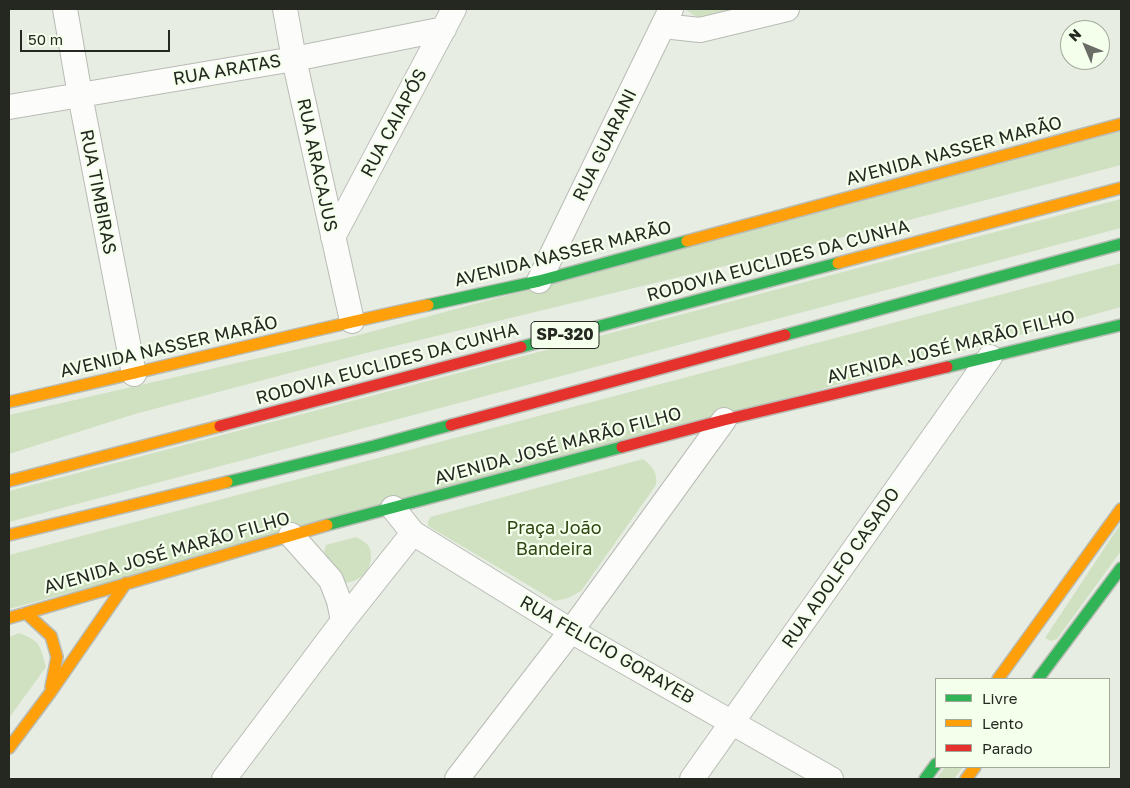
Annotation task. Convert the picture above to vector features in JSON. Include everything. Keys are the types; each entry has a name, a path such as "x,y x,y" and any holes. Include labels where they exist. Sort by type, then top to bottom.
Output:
{"main road":[{"name":"AVENIDA NASSER MARÃO","path":"9,402 352,321 539,282 1121,124"},
{"name":"RODOVIA EUCLIDES DA CUNHA","path":"9,480 364,389 1121,188"},
{"path":"9,535 374,446 1121,244"},
{"name":"AVENIDA JOSÉ MARÃO FILHO","path":"9,618 291,535 724,420 1121,325"},
{"path":"999,678 1030,642 1121,508"},
{"path":"1038,678 1049,657 1121,568"},
{"path":"9,748 50,693 126,583"},
{"path":"26,613 51,636 54,646 57,657 50,693"},
{"path":"925,779 935,765"},
{"path":"966,779 974,768"}],"street":[{"name":"RUA TIMBIRAS","path":"65,9 134,374"},
{"name":"RUA ARACAJUS","path":"285,9 294,59 352,321"},
{"path":"667,17 700,30 787,9"},
{"name":"RUA GUARANI","path":"539,282 667,17"},
{"name":"RUA ARATAS","path":"9,107 294,59 449,19"},
{"name":"RUA CAIAPÓS","path":"333,237 449,19"},
{"name":"RUA ADOLFO CASADO","path":"692,779 990,356"},
{"path":"457,779 571,631 724,420"},
{"name":"RUA FELICIO GORAYEB","path":"393,508 413,534 571,631 831,779"},
{"path":"224,779 343,621 413,534"},
{"path":"291,535 331,580 343,621"}],"green space":[{"path":"685,9 741,9 698,18"},
{"path":"1121,131 1121,165 832,240 358,355 135,414 9,454 9,415 355,336"},
{"path":"1121,199 1121,228 9,522 9,491"},
{"path":"1121,263 1121,307 9,609 9,555"},
{"name":"Praça João Bandeira","path":"643,459 654,470 656,485 581,591 568,598 555,601 428,526 430,517"},
{"path":"1121,523 1121,551 1057,639 1051,641 1045,638"},
{"path":"356,537 365,542 370,548 371,561 369,567 358,579 342,583 338,579 324,551 326,545"},
{"path":"19,633 36,642 46,667 9,718 9,637"},
{"path":"944,768 962,768 954,779 936,779"}],"traffic: fast":[{"path":"428,305 539,281 687,241"},
{"path":"785,335 1121,244"},
{"path":"521,347 838,263"},
{"path":"947,367 1121,325"},
{"path":"227,482 451,425"},
{"path":"327,525 622,447"},
{"path":"1039,678 1121,568"},
{"path":"925,779 935,765"}],"traffic: slow":[{"path":"687,241 1121,124"},
{"path":"838,263 1121,188"},
{"path":"9,402 428,305"},
{"path":"9,481 220,426"},
{"path":"9,535 227,482"},
{"path":"999,678 1121,509"},
{"path":"9,618 327,525"},
{"path":"9,748 50,693 126,583"},
{"path":"26,613 51,636 57,657 51,687"},
{"path":"966,779 974,768"}],"traffic: jam":[{"path":"451,425 785,335"},
{"path":"220,426 521,347"},
{"path":"622,447 724,420 947,367"}]}
